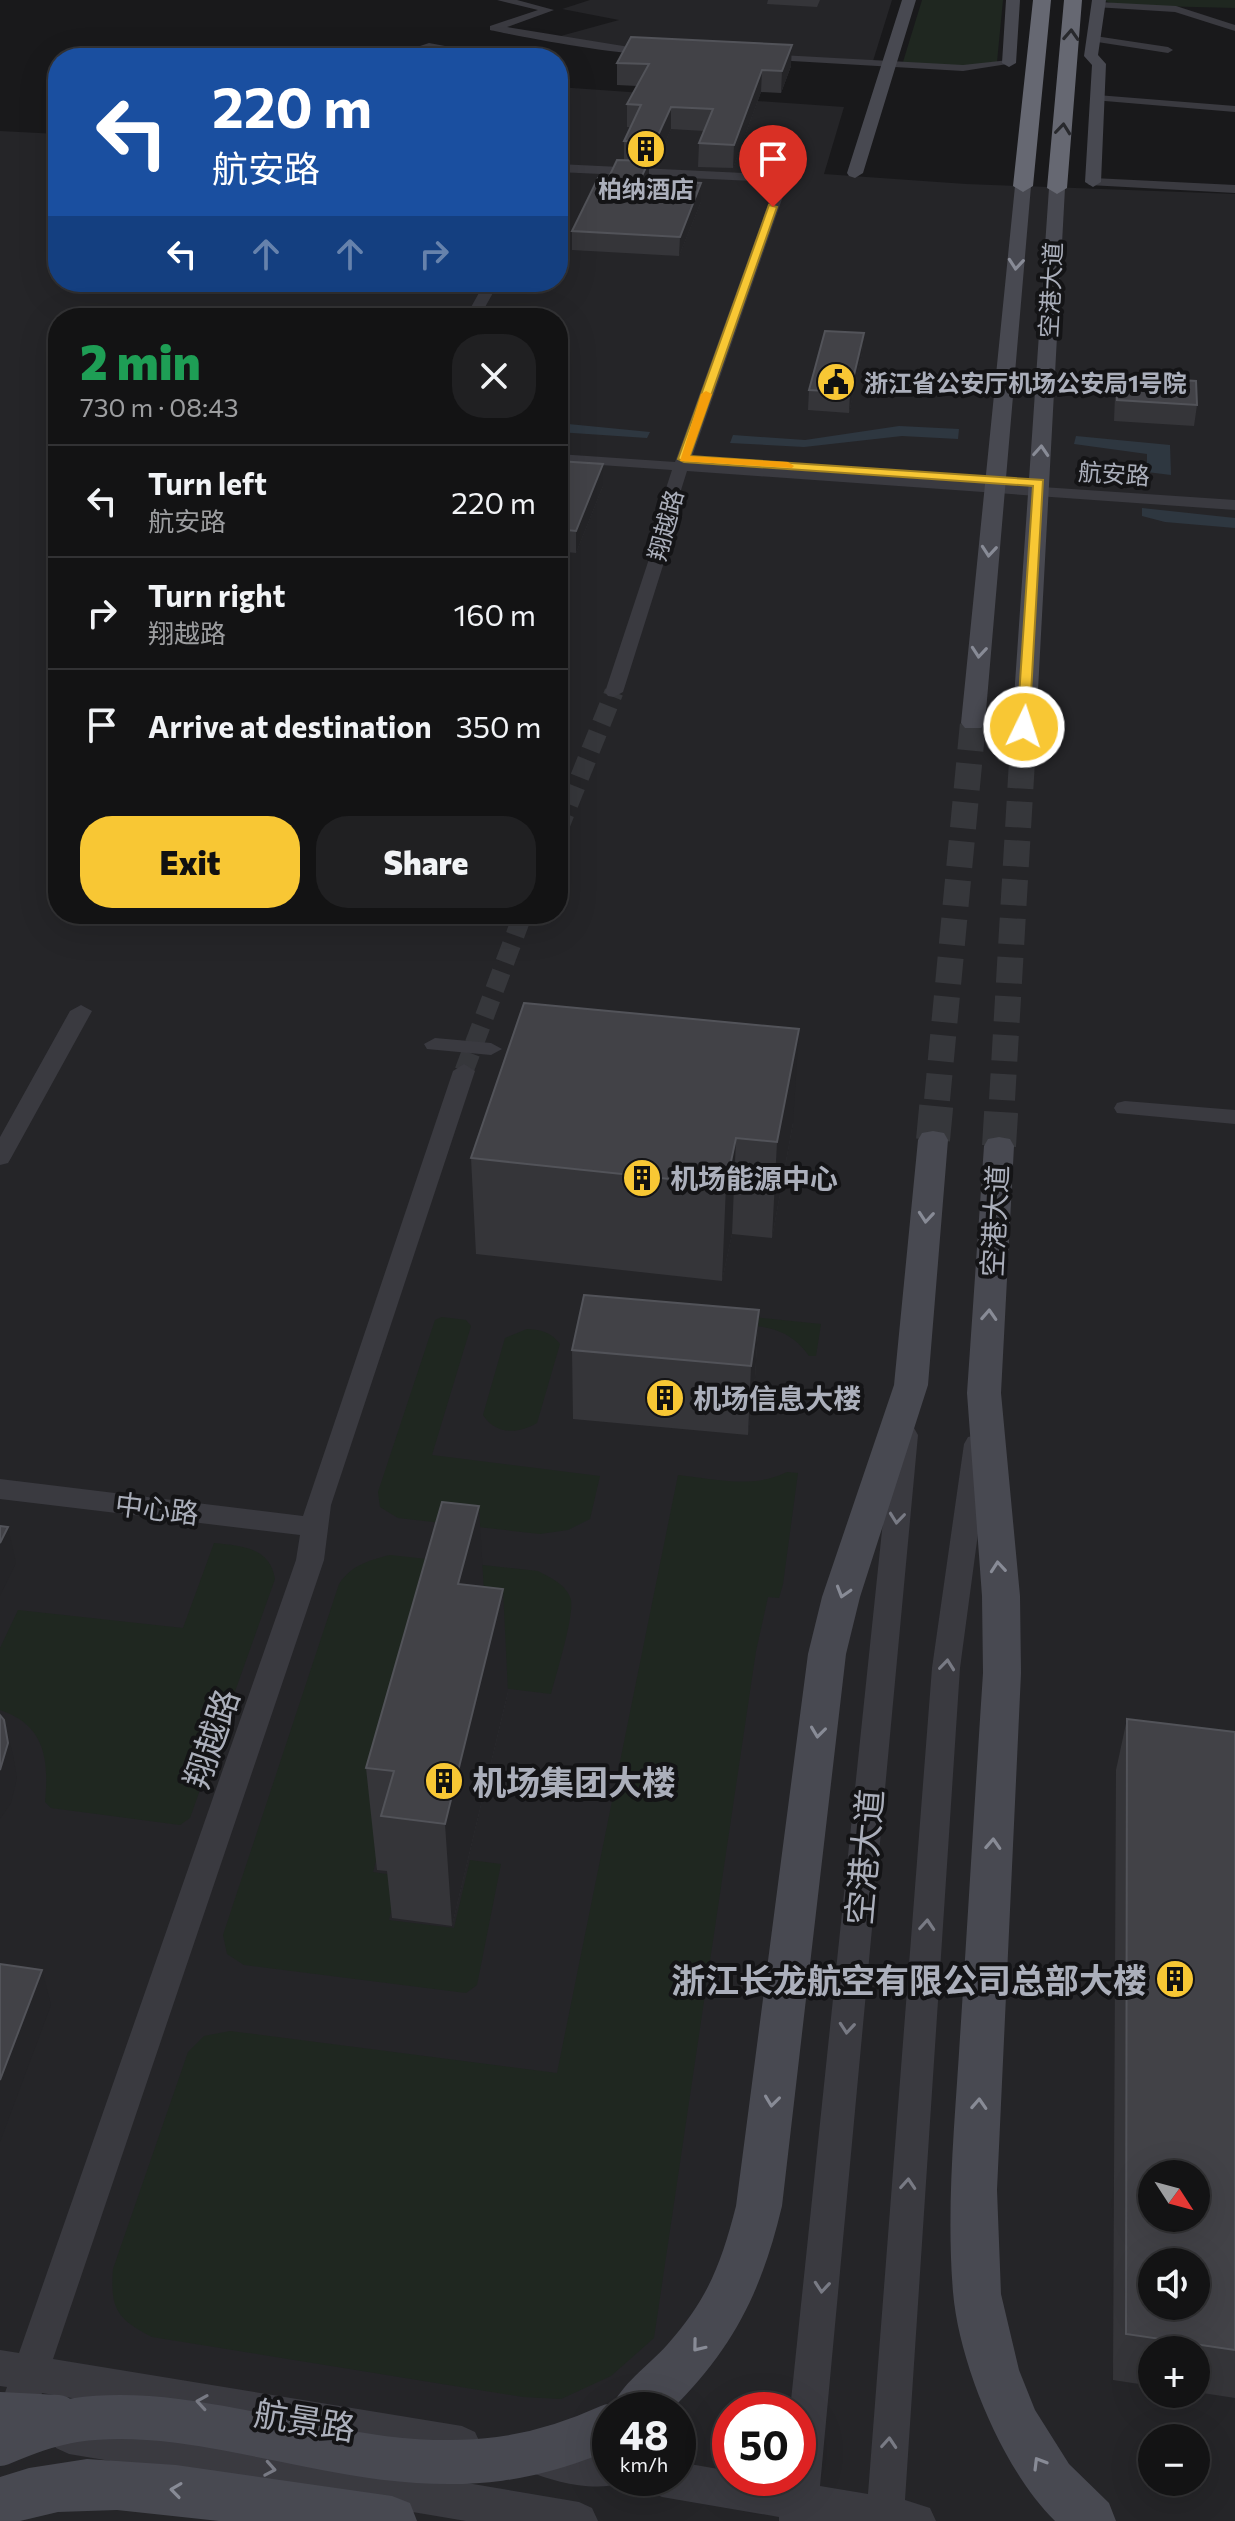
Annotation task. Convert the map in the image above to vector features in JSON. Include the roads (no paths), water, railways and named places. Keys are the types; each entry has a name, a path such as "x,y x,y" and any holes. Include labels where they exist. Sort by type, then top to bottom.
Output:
{"highway":[{"path":"1023,186 1042,0"},
{"path":"1057,188 1073,0"}],"main road":[{"path":"855,173 909,0"},
{"path":"1009,63 1013,0"},
{"path":"1093,182 1099,64 1091,56 1098,3"},
{"name":"空港大道","path":"973,723 1023,186"},
{"name":"空港大道","path":"1024,727 1057,188"},
{"name":"空港大道","path":"656,2392 710,2330 742,2268 759,2206 827,1654 841,1597 911,1385 933,1140"},
{"name":"空港大道","path":"999,1146 984,1393 1001,1596 1002,1673 974,2190 977,2294 995,2370 1017,2426 1051,2482 1091,2521"},
{"path":"2,2428 30,2431 85,2419 140,2419 383,2458 435,2462 495,2460 566,2446 592,2434"},
{"path":"0,2502 78,2484 132,2484 392,2521"}],"street":[{"path":"502,0 549,10 494,28 498,31 627,50 674,53"},
{"path":"1098,3 1176,9 1235,28"},
{"path":"1095,39 1168,50"},
{"path":"422,48 440,46"},
{"path":"751,57 963,68 1009,63"},
{"path":"1097,98 1235,109"},
{"name":"翔越路","path":"568,168 783,179 682,462 663,522 658,556 614,692"},
{"path":"1093,182 1235,189"},
{"name":"航安路","path":"568,452 1235,505"},
{"name":"航安路","path":"568,458 682,462"},
{"name":"航安路","path":"1038,487 1235,496"},
{"path":"0,1158 81,1011"},
{"path":"435,1044 491,1049"},
{"name":"翔越路","path":"2,2428 15,2371 310,1560 318,1505 464,1071"},
{"path":"1125,1108 1235,1117"},
{"name":"空港大道","path":"800,2511 911,1385"},
{"name":"空港大道","path":"895,2519 946,1668 984,1393"},
{"name":"中心路","path":"0,1489 315,1527"},
{"name":"航景路","path":"15,2371 592,2466"},
{"name":"航景路","path":"2,2428 579,2521"},
{"path":"696,2486 800,2511 895,2519"}],"tunnel":[{"path":"568,806 614,692"},
{"path":"937,1100 973,723"},
{"path":"1002,1100 1024,727"},
{"path":"464,1071 519,924"},
{"path":"933,1140 937,1098"},
{"path":"999,1146 1002,1098"}],"place":[{"name":"柏纳酒店","path":"646,149"},
{"name":"浙江省公安厅机场公安局1号院","path":"836,382"},
{"name":"机场能源中心","path":"642,1178"},
{"name":"机场信息大楼","path":"665,1398"},
{"name":"机场集团大楼","path":"444,1781"},
{"name":"浙江长龙航空有限公司总部大楼","path":"1175,1979"}]}
